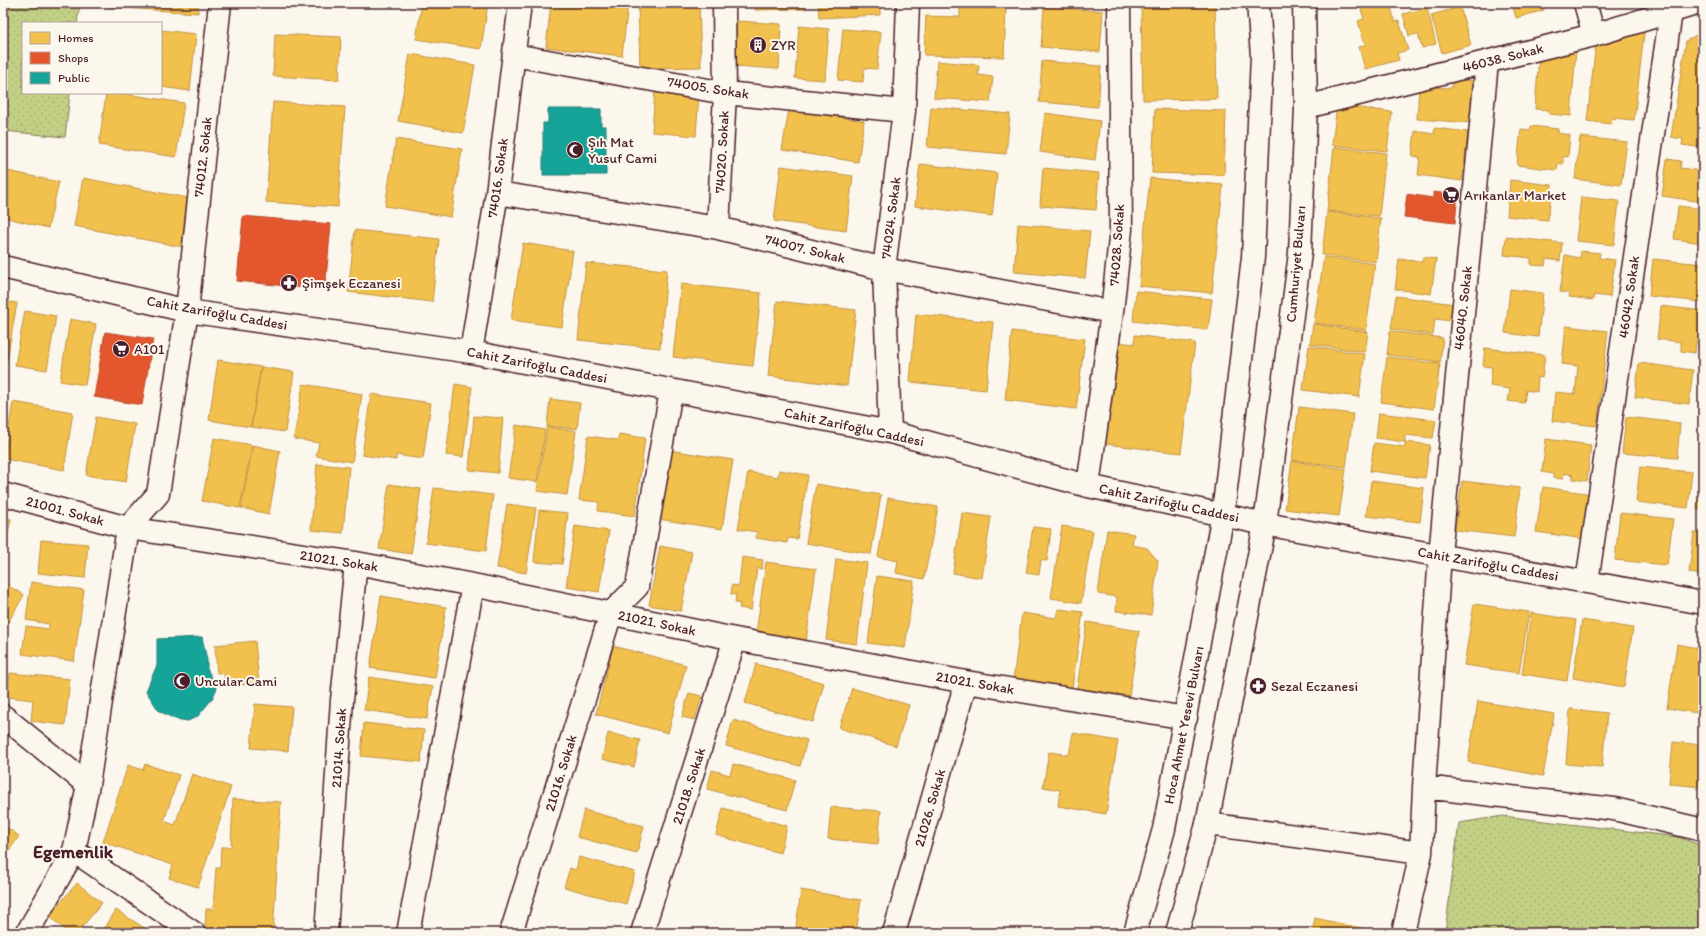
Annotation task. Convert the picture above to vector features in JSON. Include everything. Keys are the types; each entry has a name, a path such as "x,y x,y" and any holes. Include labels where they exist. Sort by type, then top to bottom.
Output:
{"street":[{"name":"74012. Sokak","path":"128,528 158,494 187,311 220,3"},
{"name":"74016. Sokak","path":"471,352 497,193 520,3"},
{"name":"74020. Sokak","path":"718,228 725,93 724,3"},
{"name":"74024. Sokak","path":"890,432 884,269 904,111 908,3"},
{"name":"74028. Sokak","path":"1088,486 1112,312 1121,229 1119,3"},
{"path":"1223,514 1253,257 1262,56 1258,3"},
{"name":"Cumhuriyet Bulvarı","path":"1264,524 1300,253 1306,107 1304,3"},
{"path":"1585,3 1594,35"},
{"name":"46038. Sokak","path":"1306,107 1594,35 1698,3"},
{"name":"46042. Sokak","path":"1587,582 1671,12"},
{"name":"74005. Sokak","path":"514,54 725,93 904,111"},
{"name":"46040. Sokak","path":"1403,933 1420,853 1440,555 1487,62"},
{"name":"74007. Sokak","path":"497,193 718,228 884,269 1112,312"},
{"name":"Cahit Zarifoğlu Caddesi","path":"3,267 187,311 471,352 890,432 1088,486 1264,524 1703,603"},
{"path":"611,613 637,587 670,391"},
{"name":"21001. Sokak","path":"3,494 128,528"},
{"name":"Hoca Ahmet Yesevi Bulvarı","path":"1135,933 1164,828 1186,718 1223,514"},
{"path":"1177,933 1206,824 1264,524"},
{"path":"27,933 74,851 88,785 128,528"},
{"name":"21021. Sokak","path":"128,528 356,563 473,585 736,639 966,682 1186,718"},
{"name":"21014. Sokak","path":"326,933 342,700 356,563"},
{"path":"408,933 473,585"},
{"name":"21016. Sokak","path":"511,933 611,613"},
{"name":"21018. Sokak","path":"642,933 736,639"},
{"name":"21026. Sokak","path":"894,933 966,682"},
{"path":"3,716 88,785"},
{"path":"1424,786 1614,808 1703,830"},
{"path":"1206,824 1420,853"},
{"path":"74,851 194,933"}],"green space":[{"path":"3,3 80,3 77,22 22,22 22,94 70,94 65,137 3,131"},
{"path":"1503,816 1678,837 1703,846 1703,933 1445,933 1459,823"}],"building: Homes":[{"path":"109,3 198,3 198,13 109,7"},
{"path":"422,3 488,3 481,49 416,39"},
{"path":"551,3 628,3 622,56 546,47"},
{"path":"638,3 699,3 701,67 640,68"},
{"path":"755,3 804,3 805,9 755,10"},
{"path":"818,3 880,3 880,15 819,18"},
{"path":"1141,3 1215,3 1217,99 1143,100"},
{"path":"1359,3 1406,3 1391,7 1395,22 1399,21 1408,50 1397,53 1399,60 1365,69 1359,47 1365,45 1358,21 1364,19"},
{"path":"1512,3 1542,3 1544,10 1516,18"},
{"path":"1044,7 1103,11 1100,52 1041,47"},
{"path":"1460,7 1471,45 1442,53 1431,15"},
{"path":"960,8 1006,9 1004,57 924,55 926,16 960,17"},
{"path":"1427,8 1436,44 1422,48 1418,34 1409,36 1403,14"},
{"name":"ZYR","path":"737,21 781,24 779,69 734,66"},
{"path":"799,26 829,29 825,80 795,78"},
{"path":"843,29 881,32 877,69 864,68 863,82 838,80"},
{"path":"162,30 196,34 190,91 162,87"},
{"path":"1630,31 1644,33 1634,120 1612,118 1611,124 1587,121 1596,43 1609,44 1610,35"},
{"path":"1703,31 1703,148 1682,145 1683,139 1671,137 1686,41"},
{"path":"275,34 341,37 339,80 273,76"},
{"path":"1576,48 1571,116 1549,114 1549,110 1535,109 1539,55"},
{"path":"410,54 475,65 463,133 398,121"},
{"path":"937,61 979,65 978,75 993,77 990,102 934,98"},
{"path":"1042,61 1101,66 1098,107 1039,102"},
{"path":"1452,79 1475,81 1472,123 1417,119 1419,87 1452,88"},
{"path":"655,90 699,93 696,136 652,132"},
{"path":"106,94 126,94 184,103 176,157 99,145"},
{"path":"273,102 345,107 338,207 266,202"},
{"path":"1337,105 1392,112 1387,151 1332,145"},
{"path":"931,107 1010,114 1006,154 927,147"},
{"path":"789,109 864,121 858,162 782,150"},
{"path":"1155,109 1226,111 1224,175 1152,173"},
{"path":"1045,113 1100,121 1095,160 1040,152"},
{"path":"1531,126 1558,129 1558,133 1570,135 1568,157 1563,156 1563,164 1558,163 1557,170 1517,165 1521,129 1531,130"},
{"path":"1435,128 1468,132 1462,181 1418,175 1420,157 1412,156 1415,131 1434,134"},
{"path":"1580,137 1627,142 1621,185 1575,179"},
{"path":"396,139 462,149 451,217 385,206"},
{"path":"1334,147 1386,153 1379,216 1327,211"},
{"path":"1667,159 1681,161 1680,168 1703,171 1703,202 1662,196"},
{"path":"920,164 997,173 992,216 915,206"},
{"path":"781,166 853,176 846,231 774,221"},
{"path":"1043,168 1099,173 1096,210 1040,206"},
{"path":"3,170 59,182 48,228 3,217"},
{"path":"83,178 193,199 183,247 74,226"},
{"path":"1150,178 1223,185 1212,293 1139,286"},
{"path":"1510,180 1552,185 1548,220 1507,216"},
{"path":"1581,197 1619,201 1614,245 1576,241"},
{"path":"1678,206 1703,209 1703,243 1674,239"},
{"path":"1327,212 1381,218 1376,262 1322,255"},
{"path":"1018,224 1090,231 1085,278 1014,272"},
{"path":"355,230 439,239 432,302 348,292"},
{"path":"1506,237 1562,243 1560,261 1546,259 1545,266 1531,265 1531,258 1504,255"},
{"path":"523,243 573,251 562,327 511,320"},
{"path":"1581,251 1600,253 1599,258 1615,260 1610,297 1594,295 1593,300 1569,297 1570,293 1560,292 1565,255 1580,258"},
{"path":"1324,257 1375,264 1366,330 1314,323"},
{"path":"1423,257 1436,259 1431,294 1395,289 1399,259 1422,262"},
{"path":"1653,259 1703,264 1701,302 1649,296"},
{"path":"586,263 667,270 660,348 578,340"},
{"path":"681,284 761,293 753,366 673,357"},
{"path":"1510,289 1543,293 1538,337 1505,333"},
{"path":"1136,291 1212,299 1208,330 1133,321"},
{"path":"1396,296 1454,304 1452,321 1435,319 1433,335 1391,329"},
{"path":"3,301 17,303 6,365 3,364"},
{"path":"777,301 856,310 847,386 768,376"},
{"path":"1661,306 1703,311 1703,343 1696,342 1695,353 1681,351 1681,342 1657,339"},
{"path":"25,311 56,316 47,370 15,365"},
{"path":"916,314 993,322 986,390 910,382"},
{"path":"70,319 96,324 85,385 60,381"},
{"path":"1313,324 1368,332 1365,352 1310,344"},
{"path":"1566,326 1608,331 1597,426 1552,421 1555,392 1575,394 1578,366 1562,364"},
{"path":"1012,331 1085,339 1076,409 1005,400"},
{"path":"1390,331 1443,338 1440,362 1387,355"},
{"path":"1135,335 1195,343 1181,453 1105,444 1118,342 1134,344"},
{"path":"1309,346 1365,354 1359,397 1303,390"},
{"path":"1485,348 1545,355 1542,378 1538,377 1537,392 1526,390 1524,403 1508,401 1510,389 1490,386 1492,367 1483,366"},
{"path":"1387,357 1440,364 1434,409 1381,402"},
{"path":"218,360 261,367 251,427 209,420"},
{"path":"1639,363 1693,370 1689,404 1635,397"},
{"path":"261,367 294,372 285,432 251,427"},
{"path":"303,384 362,394 352,462 316,456 319,443 294,439"},
{"path":"455,384 472,387 463,457 446,455"},
{"path":"371,394 431,403 423,459 396,455 396,460 362,455"},
{"path":"550,399 580,403 577,429 547,426"},
{"path":"13,402 73,412 64,470 4,459"},
{"path":"1299,407 1353,414 1346,467 1292,460"},
{"path":"1379,413 1436,420 1433,438 1405,435 1405,442 1376,438"},
{"path":"474,416 503,418 498,473 469,470"},
{"path":"96,417 135,424 126,482 86,475"},
{"path":"1626,417 1680,423 1677,458 1622,453"},
{"path":"516,425 545,430 537,482 508,478"},
{"path":"547,427 576,431 567,495 537,491"},
{"path":"619,434 645,438 635,516 598,511 599,502 579,500 588,436 618,440"},
{"path":"214,438 252,445 240,508 202,501"},
{"path":"1546,439 1591,445 1587,481 1573,479 1573,475 1564,473 1563,479 1553,478 1553,474 1542,472"},
{"path":"1405,442 1430,445 1425,478 1370,471 1374,443 1405,447"},
{"path":"253,445 280,451 269,514 241,508"},
{"path":"669,450 733,460 722,529 658,519"},
{"path":"1292,461 1346,469 1339,516 1285,509"},
{"path":"317,464 349,467 343,533 311,530"},
{"path":"1640,467 1692,472 1688,508 1636,502"},
{"path":"779,470 808,475 797,539 788,538 787,543 756,538 757,532 738,529 748,472 778,477"},
{"path":"1703,473 1703,510 1697,509"},
{"path":"1371,481 1424,488 1420,522 1366,516"},
{"path":"1462,481 1520,488 1514,537 1455,530"},
{"path":"389,484 421,489 411,554 379,549"},
{"path":"816,484 881,495 871,554 806,543"},
{"path":"1543,487 1592,494 1585,539 1536,532"},
{"path":"434,488 493,495 486,551 426,543"},
{"path":"888,498 938,507 924,579 896,573 898,561 878,557"},
{"path":"507,504 536,508 526,573 497,568"},
{"path":"539,510 568,513 562,564 534,562"},
{"path":"962,513 991,517 982,578 953,573"},
{"path":"1620,513 1673,519 1667,565 1615,560"},
{"path":"3,517 11,519 3,556"},
{"path":"575,526 609,531 599,592 566,587"},
{"path":"1062,526 1093,531 1081,603 1051,598"},
{"path":"1033,527 1051,529 1047,561 1041,560 1039,575 1026,573"},
{"path":"1107,530 1134,534 1132,545 1147,548 1158,561 1151,615 1116,611 1117,597 1098,594"},
{"path":"1694,533 1703,534 1703,575 1689,573"},
{"path":"41,540 88,544 85,578 38,573"},
{"path":"660,546 692,552 681,611 649,605"},
{"path":"742,557 763,560 762,569 757,568 751,610 739,608 740,604 735,603 736,595 731,594 732,585 739,586"},
{"path":"836,559 867,563 857,644 826,640"},
{"path":"766,562 816,569 806,641 756,634"},
{"path":"877,576 914,581 905,648 868,643"},
{"path":"31,582 84,590 74,661 22,654 26,626 49,629 49,624 26,620"},
{"path":"3,583 24,595 3,631"},
{"path":"381,596 446,607 435,678 370,668"},
{"path":"1474,604 1529,612 1519,673 1464,665"},
{"path":"1058,609 1083,612 1072,688 1013,680 1022,613 1056,618"},
{"path":"1531,613 1576,620 1567,681 1522,674"},
{"path":"1582,620 1633,628 1624,687 1573,678"},
{"path":"1087,622 1139,631 1129,696 1077,688"},
{"path":"255,641 259,684 225,685 224,673 217,673 215,645"},
{"path":"1677,644 1703,649 1703,714 1667,708"},
{"path":"613,646 686,665 668,733 596,714"},
{"path":"756,664 824,683 813,722 745,703"},
{"path":"10,673 70,679 65,725 31,721 33,700 7,697"},
{"path":"369,677 433,687 427,719 364,710"},
{"path":"852,688 909,705 896,746 839,728"},
{"path":"689,693 702,696 695,720 682,717"},
{"path":"1478,701 1554,714 1543,776 1468,762"},
{"path":"255,704 292,707 288,751 251,748"},
{"path":"1570,709 1607,713 1602,767 1566,764"},
{"path":"733,720 807,740 800,766 726,746"},
{"path":"364,723 424,730 421,762 361,756"},
{"path":"608,733 640,740 634,767 602,759"},
{"path":"1073,733 1118,741 1106,814 1058,806 1060,790 1043,787 1049,752 1069,755"},
{"path":"1673,742 1703,745 1703,787 1669,784"},
{"path":"145,764 179,775 164,821 175,825 192,774 231,787 198,887 169,878 173,865 103,842 128,765 143,770"},
{"path":"733,764 795,780 787,810 707,789 712,770 730,775"},
{"path":"233,799 281,802 273,933 219,933 205,931 206,909 213,909 216,868 220,868 221,847 231,847"},
{"path":"831,807 881,811 878,844 828,839"},
{"path":"723,808 787,826 780,853 716,835"},
{"path":"584,810 644,826 637,853 577,837"},
{"path":"3,825 19,836 3,860"},
{"path":"579,857 635,872 626,904 564,887 570,868 576,870"},
{"path":"77,883 102,903 77,933 69,933 49,916"},
{"path":"801,890 861,900 856,933 836,933 796,927"},
{"path":"116,910 146,929 144,933 102,933"},
{"path":"1315,918 1374,931 1373,933 1312,933"}],"building: Shops":[{"path":"1433,192 1458,195 1455,223 1404,217 1407,194 1433,198"},
{"path":"243,216 331,224 325,290 237,281"},
{"path":"105,332 153,339 142,405 94,397"}],"building: Public":[{"name":"Şıh Mat Yusuf Cami","path":"548,109 601,109 601,126 606,126 606,175 543,175 543,123 548,123"},
{"name":"Uncular Cami","path":"202,637 207,660 207,669 217,688 212,699 198,716 188,721 175,719 159,711 146,691 157,665 157,639"}],"place":[{"name":"ZYR","path":"758,45"},
{"name":"Şıh Mat Yusuf Cami","path":"575,150"},
{"name":"Arıkanlar Market","path":"1451,195"},
{"name":"Şimşek Eczanesi","path":"289,283"},
{"name":"A101","path":"121,349"},
{"name":"Uncular Cami","path":"182,681"},
{"name":"Sezal Eczanesi","path":"1258,686"}],"district":[{"name":"Egemenlik","path":"73,852"}]}
